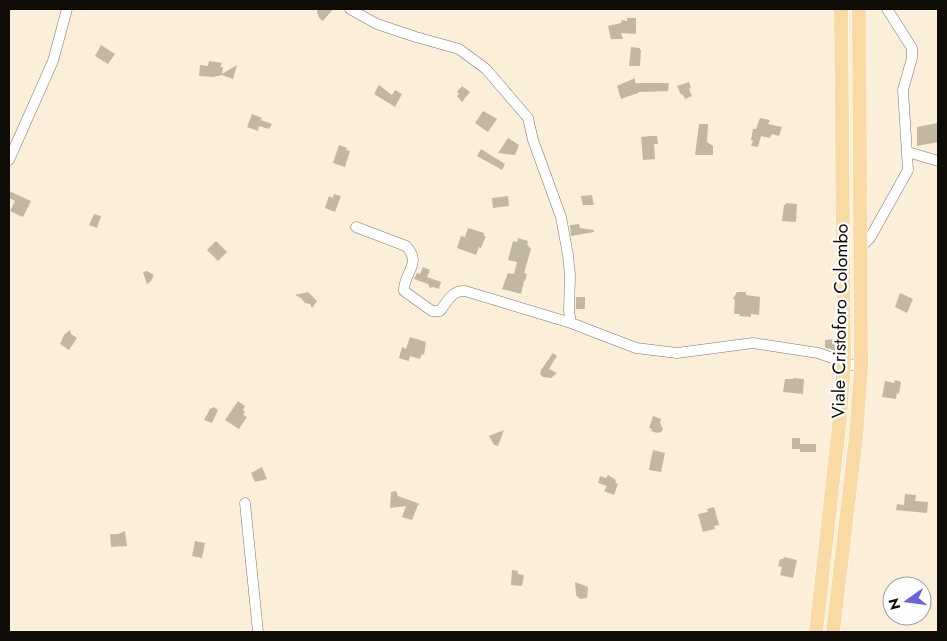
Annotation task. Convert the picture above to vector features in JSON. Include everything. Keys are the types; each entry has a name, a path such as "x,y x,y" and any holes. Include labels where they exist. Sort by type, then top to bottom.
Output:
{"main road":[{"name":"Viale Cristoforo Colombo","path":"816,632 839,427 844,363 841,9"},
{"name":"Viale Cristoforo Colombo","path":"833,632 856,437 861,368 859,9"}],"street":[{"path":"9,160 53,61 67,9"},
{"path":"350,9 377,24 416,38 459,49 486,69 528,118 533,140 561,217 570,275 569,311 571,323"},
{"path":"861,246 870,238 908,170 903,90 912,58 912,48 886,9"},
{"path":"908,152 938,161"},
{"path":"356,227 406,246 412,252 414,259 404,291 432,311 440,311 450,297 459,291 465,291 571,323 636,348 677,353 753,344 818,353 861,368"},
{"path":"244,503 258,632"}],"building":[{"path":"318,9 333,9 323,21 319,18"},
{"path":"627,18 636,18 636,34 621,33 623,39 611,39 608,26 621,23 622,20 627,21"},
{"path":"101,45 115,54 108,64 95,56"},
{"path":"631,47 640,48 641,50 640,66 629,66"},
{"path":"209,61 222,63 220,67 223,67 222,74 237,65 233,79 222,75 213,77 199,76 200,65 208,66"},
{"path":"635,78 635,83 669,83 668,91 639,92 621,99 617,86"},
{"path":"689,82 692,96 685,99 677,86"},
{"path":"379,85 392,95 395,90 402,94 395,107 374,94"},
{"path":"462,86 470,92 462,102 457,96 459,94 457,92"},
{"path":"483,111 497,119 488,132 475,123"},
{"path":"252,114 272,124 269,129 259,126 258,131 247,127"},
{"path":"760,118 770,120 768,124 782,127 779,136 772,134 770,138 761,136 758,147 751,146 753,129 756,129"},
{"path":"938,123 938,142 917,146 917,127"},
{"path":"699,124 708,124 707,142 713,146 713,155 695,155"},
{"path":"657,136 658,144 654,144 655,159 643,160 641,137"},
{"path":"508,138 519,145 515,155 498,153"},
{"path":"339,145 350,151 345,167 333,163"},
{"path":"481,149 505,164 502,170 477,156"},
{"path":"9,191 31,201 23,217 10,211 15,201 9,198"},
{"path":"334,194 341,196 335,212 325,208 329,196 333,198"},
{"path":"592,195 594,205 583,205 581,196"},
{"path":"508,196 509,206 493,208 492,198"},
{"path":"786,203 797,204 796,222 782,221 784,205"},
{"path":"94,214 101,216 97,228 89,225"},
{"path":"579,224 580,228 594,230 594,232 571,236 570,225"},
{"path":"468,228 484,233 484,236 486,236 476,255 457,248 461,236 465,237"},
{"path":"518,238 528,241 527,244 531,249 524,273 527,274 521,294 502,289 508,273 514,274 517,262 508,260 513,241 517,242"},
{"path":"216,241 227,252 218,261 207,250"},
{"path":"423,267 430,270 427,277 441,282 439,289 430,288 428,284 414,279 417,273 420,274"},
{"path":"147,271 154,275 147,284 143,272"},
{"path":"308,292 317,301 312,308 310,304 305,303 295,295"},
{"path":"737,292 746,292 746,295 760,297 759,315 751,314 751,317 734,314 735,300 733,299"},
{"path":"900,293 913,299 907,313 895,307"},
{"path":"576,297 585,297 585,309 576,309"},
{"path":"70,330 71,334 77,338 69,350 60,344 64,335"},
{"path":"410,337 426,342 424,355 422,354 420,359 410,356 409,361 399,358 402,347 406,349"},
{"path":"835,339 835,352 825,348 825,340"},
{"path":"553,353 557,356 549,369 557,373 551,378 543,377 540,374 541,370"},
{"path":"785,379 804,379 803,394 783,392"},
{"path":"895,380 901,382 896,399 882,397 885,381 894,383"},
{"path":"238,401 245,406 243,415 247,417 239,429 225,420"},
{"path":"214,407 218,410 212,423 204,420 210,409"},
{"path":"653,416 661,419 660,423 663,429 661,432 651,431 652,429 649,428"},
{"path":"504,430 498,446 494,445 489,436"},
{"path":"792,438 800,438 800,444 816,444 816,452 800,452 800,449 792,449"},
{"path":"653,450 665,453 661,472 649,470"},
{"path":"262,467 267,479 255,482 251,473"},
{"path":"608,475 616,480 615,482 618,484 614,495 604,491 607,486 598,483 600,476 606,478"},
{"path":"396,491 398,496 420,504 412,520 402,517 406,506 390,508 391,492"},
{"path":"905,494 916,495 915,501 928,502 927,513 896,510 897,504 904,505"},
{"path":"714,507 719,525 714,526 715,529 703,532 698,514 708,512 707,509"},
{"path":"125,531 127,546 111,547 110,534 118,534"},
{"path":"195,541 205,543 202,558 192,556"},
{"path":"784,557 797,560 793,578 780,575 782,567 778,566 780,559"},
{"path":"512,570 524,575 522,586 511,585"},
{"path":"575,582 588,587 587,598 580,599 576,595"}]}
